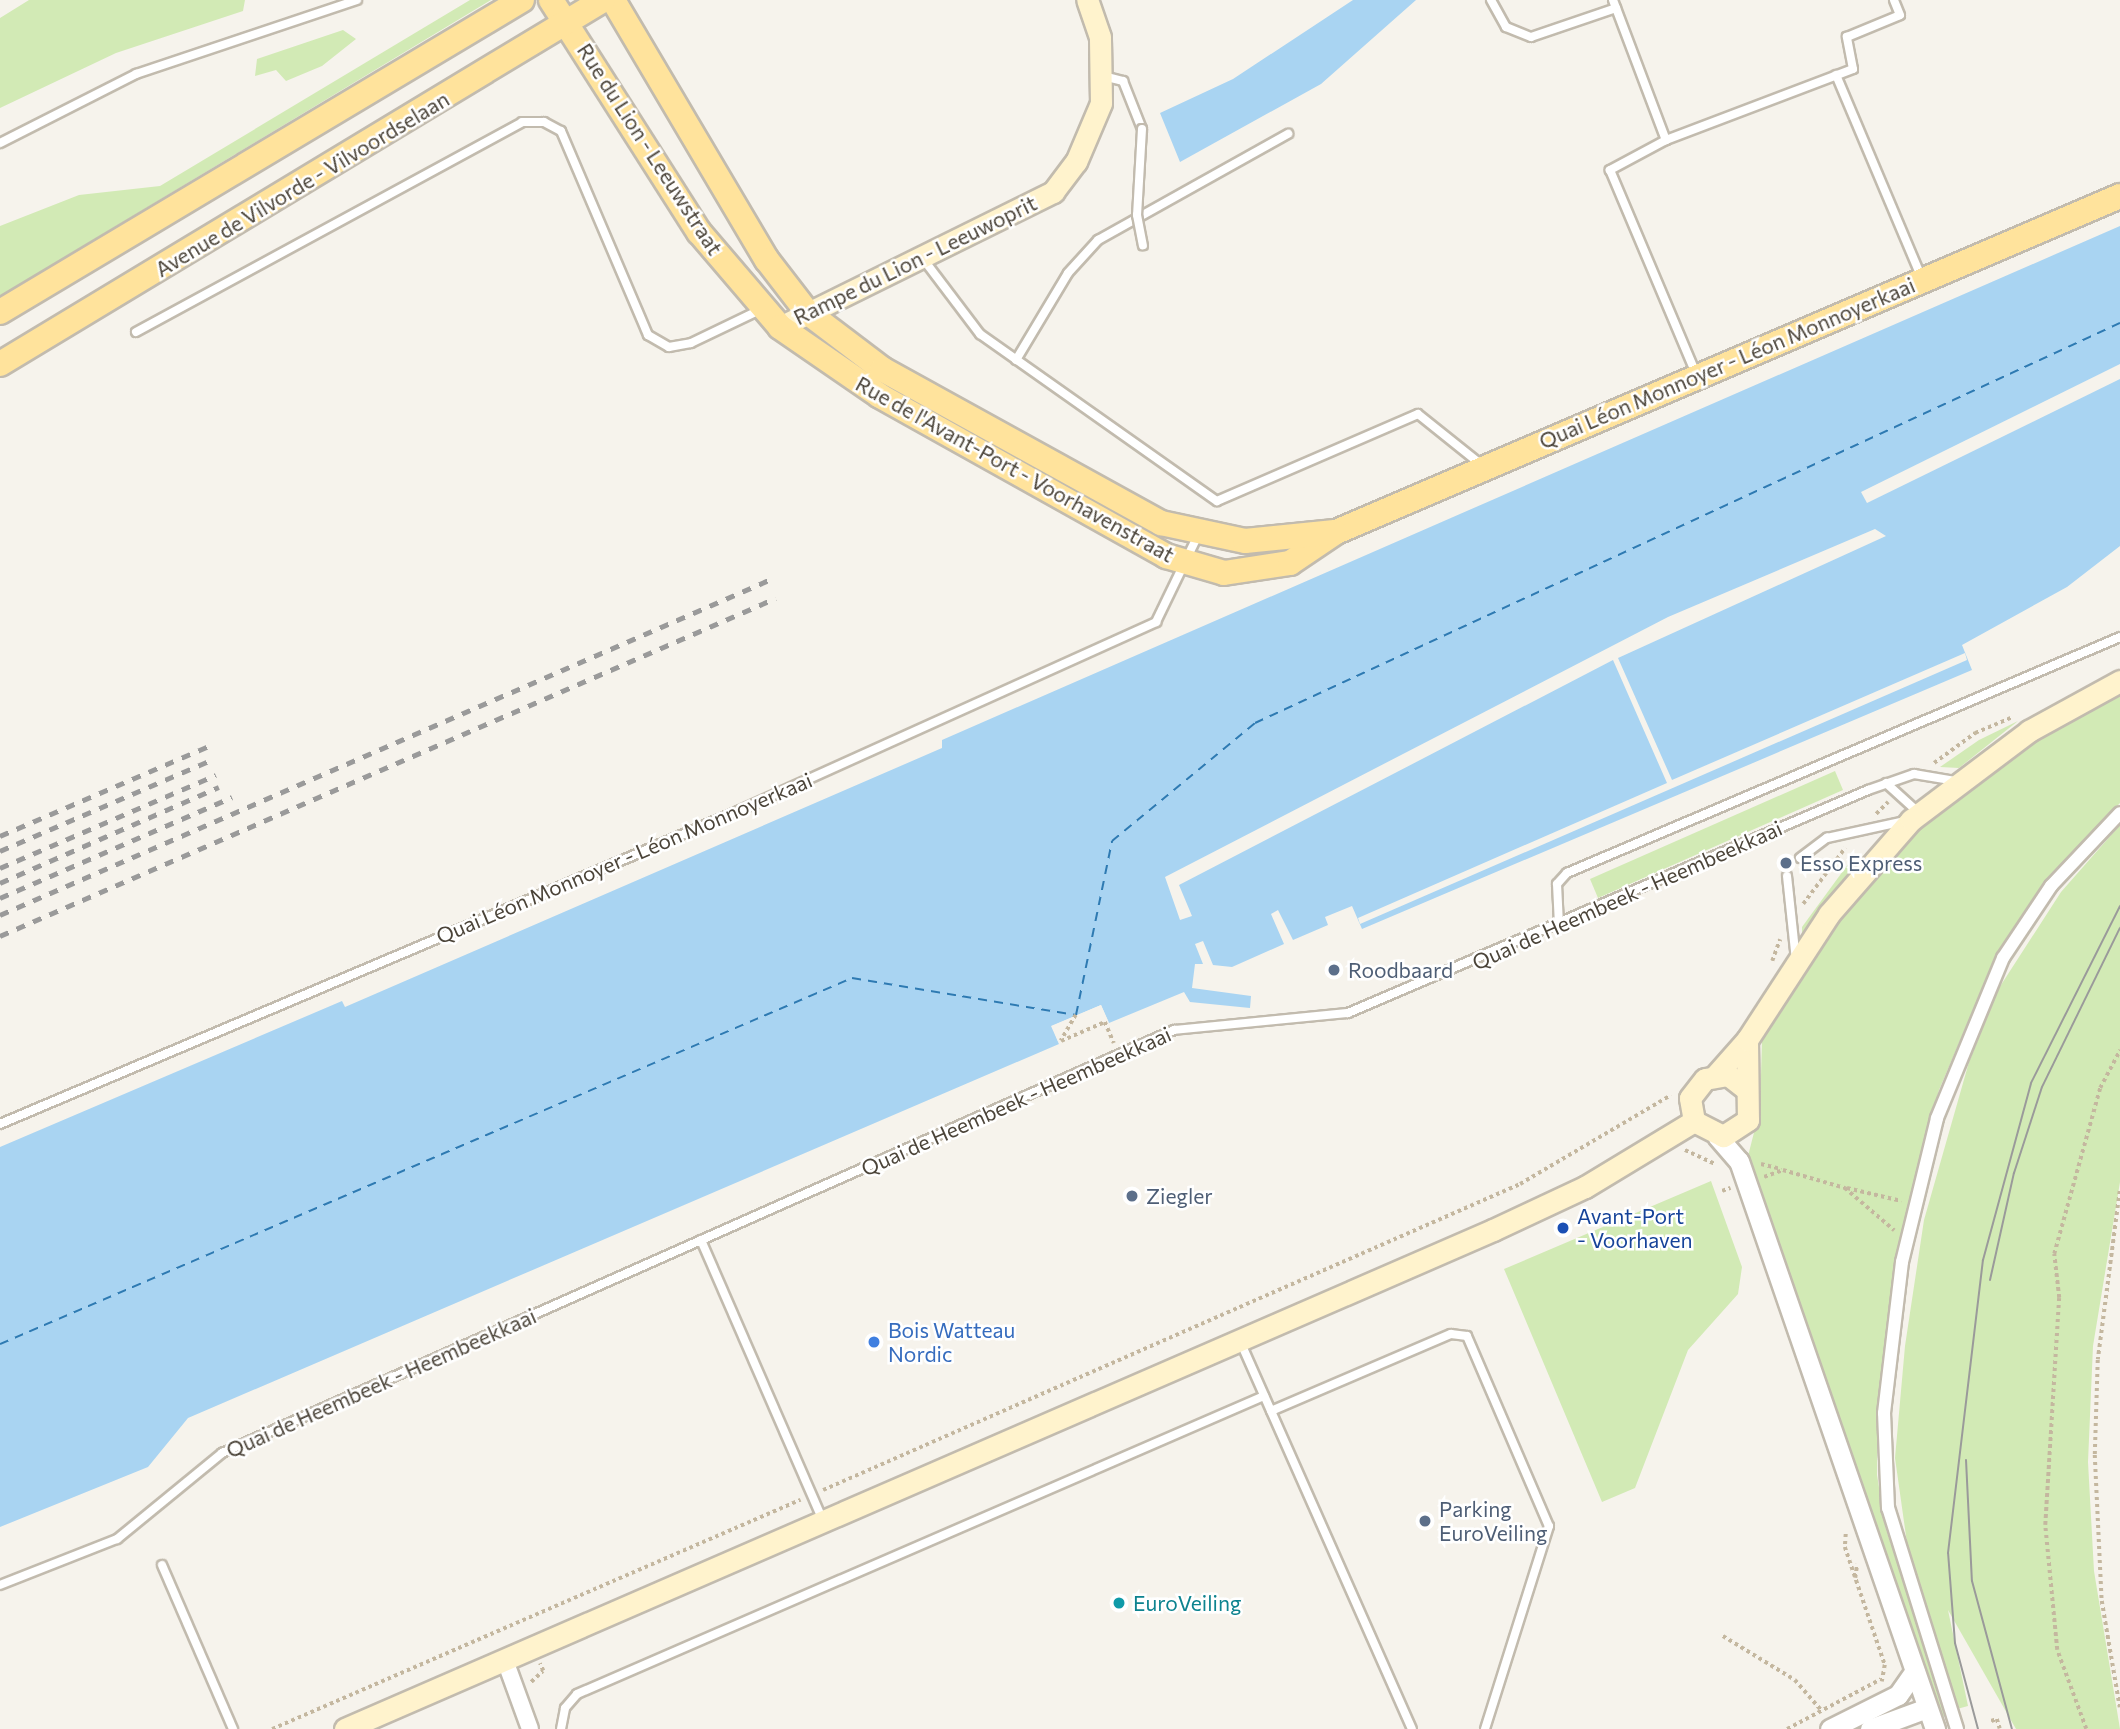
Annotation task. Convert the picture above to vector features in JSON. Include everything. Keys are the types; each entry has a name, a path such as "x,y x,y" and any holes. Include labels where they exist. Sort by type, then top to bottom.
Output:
{"main road":[{"path":"0,312 522,0"},
{"name":"Rue du Lion - Leeuwstraat","path":"551,0 699,232 771,318"},
{"name":"Avenue de Vilvorde - Vilvoordselaan","path":"0,364 568,24 603,0"},
{"name":"Rue du Lion - Leeuwstraat","path":"613,0 767,260 807,312"},
{"name":"Rampe du Lion - Leeuwoprit","path":"771,318 807,312 924,260 1053,192 1093,124 1103,76 1100,37 1087,0"},
{"name":"Quai Léon Monnoyer - Léon Monnoyerkaai","path":"1336,532 2120,196"},
{"name":"Rue de l'Avant-Port - Voorhavenstraat","path":"807,312 882,369 1161,523 1198,535 1245,541 1336,532"},
{"name":"Rue de l'Avant-Port - Voorhavenstraat","path":"771,318 880,396 1184,563 1224,573 1257,570 1290,563 1336,532"},
{"path":"1747,1040 1747,1090 1751,1110 1742,1128 1717,1136 1694,1121 1690,1098 1716,1075 1747,1040 1797,961 1862,872 1915,817 1957,782 2049,718 2120,681"},
{"path":"1716,1075 1747,1090"},
{"path":"345,1729 506,1664 1238,1338 1516,1220 1675,1134 1694,1121"}],"street":[{"path":"1957,1729 1892,1527 1884,1474 1891,1344 1907,1241 1914,1204 1957,1059 2003,958 2051,886 2120,813"},
{"path":"1730,1166 1742,1128"},
{"path":"1717,1136 1935,1729"},
{"path":"506,1664 530,1729"},
{"path":"1824,1717 1890,1699 1915,1671"},
{"path":"1870,1729 1927,1707"}],"lane":[{"path":"0,143 136,74 357,0"},
{"path":"1491,0 1506,27 1531,37 1614,4 1666,140"},
{"path":"1697,376 1610,170 1666,140 1853,69 1847,37 1900,15 1894,0"},
{"path":"1836,75 1922,279"},
{"path":"1103,76 1123,81 1142,128 1137,215 1143,245"},
{"path":"136,332 522,122 544,122 561,131 648,335 669,347 691,343 771,318"},
{"path":"1016,360 1068,274 1098,240 1288,134"},
{"path":"924,260 981,334 1217,501 1418,414 1485,467"},
{"name":"Quai Léon Monnoyer - Léon Monnoyerkaai","path":"0,1124 738,811 1156,622 1198,535"},
{"path":"1559,925 1557,884 1567,873 2120,637"},
{"name":"Quai de Heembeek - Heembeekkaai","path":"0,1585 117,1539 222,1453 1187,1027 1348,1013 1886,783 1922,773 1957,782"},
{"path":"1800,858 1826,838 1915,817 1886,783"},
{"path":"1787,876 1797,961"},
{"path":"701,1240 823,1521"},
{"path":"1271,1411 1451,1334 1468,1336 1549,1526 1485,1729"},
{"path":"1238,1338 1412,1729"},
{"path":"561,1729 565,1708 577,1694 1264,1396"},
{"path":"162,1565 233,1729"}],"path":[{"path":"1076,1015 1060,1041 1105,1022 1119,1055"},
{"path":"2086,1729 2057,1650 2045,1525 2059,1298 2054,1254 2100,1088 2120,1050"},
{"path":"272,1729 1520,1184 1659,1106 1690,1156 1730,1166"},
{"path":"1756,1180 1783,1170 1914,1204"},
{"path":"1724,1177 1733,1202"},
{"path":"1845,1188 1907,1241"},
{"path":"2120,1191 2098,1360 2095,1455 2102,1601 2120,1707"},
{"path":"1848,1525 1845,1547 1885,1665 1881,1679 1890,1699"},
{"path":"1723,1636 1795,1680 1824,1717"},
{"path":"1787,1729 1824,1717 1881,1679"},
{"path":"1991,1721 1997,1719 2000,1729"}],"green space":[{"path":"29,0 245,0 243,11 116,53 0,108 0,18"},
{"path":"470,0 491,0 0,296 0,226 79,195 160,186"},
{"path":"343,30 356,39 322,66 286,81 276,70 255,76 257,59"},
{"path":"2120,690 2120,803 2046,881 1997,954 1939,1090 1896,1261 1878,1412 1877,1475 1886,1529 1947,1715 1941,1717 1748,1156 1760,1109 1762,1040 1844,908 1906,836 2010,754"},
{"path":"2018,721 1959,768 1940,767 1979,740"},
{"path":"1835,771 1843,790 1598,898 1590,879"},
{"path":"2120,825 2120,1182 2093,1346 2088,1462 2094,1571 2120,1729 2016,1729 1948,1610 1968,1706 1957,1709 1907,1543 1895,1458 1905,1346 1924,1220 1969,1062 1999,988 2061,892"},
{"path":"1854,856 1859,861 1802,935 1802,927"},
{"path":"1711,1181 1742,1267 1738,1294 1688,1350 1635,1488 1602,1502 1504,1269"}],"water":[{"path":"1353,0 1416,0 1321,84 1180,162 1160,113 1233,79"},
{"path":"2120,226 2120,546 2067,587 1962,645 1972,670 1362,929 1352,906 1325,917 1328,925 1293,940 1278,910 1271,914 1284,944 1232,967 1213,965 1203,941 1195,944 1203,964 1195,964 1192,988 1251,996 1250,1008 1190,1002 1184,992 1109,1023 1101,1005 1052,1026 1059,1044 188,1418 148,1467 0,1527 0,1147 342,1001 345,1007 942,748 942,740"}],"pier":[{"path":"2120,364 2120,379 1867,503 1861,492"},
{"path":"1875,529 1886,536 1618,658 1672,780 1965,653 1967,660 1360,924 1358,918 1667,783 1613,660 1179,885 1192,916 1180,920 1165,877 1668,617"},
{"path":"1101,1005 1109,1023 1099,1009 1077,1018 1056,1028 1059,1044 1051,1026"}],"ferry route":[{"path":"0,1344 852,978 1076,1015 1112,841 1255,723 2120,323"}],"tram line":[{"path":"1978,1729 1955,1643 1948,1553 1983,1260 2031,1083 2120,906"},
{"path":"1990,1280 2014,1173 2042,1087 2120,928"},
{"path":"1966,1460 1972,1581 2012,1729"}],"railway":[{"path":"0,915 769,580"},
{"path":"0,936 776,598"},
{"path":"0,836 211,745"},
{"path":"0,851 211,760"},
{"path":"0,868 216,775"},
{"path":"0,883 219,787"},
{"path":"0,898 232,797"}],"place":[{"name":"Esso Express","path":"1786,863"},
{"name":"Roodbaard","path":"1334,970"},
{"name":"Ziegler","path":"1132,1196"},
{"name":"Avant-Port - Voorhaven","path":"1563,1228"},
{"name":"Bois Watteau Nordic","path":"874,1342"},
{"name":"Parking EuroVeiling","path":"1425,1521"},
{"name":"EuroVeiling","path":"1119,1603"}]}
